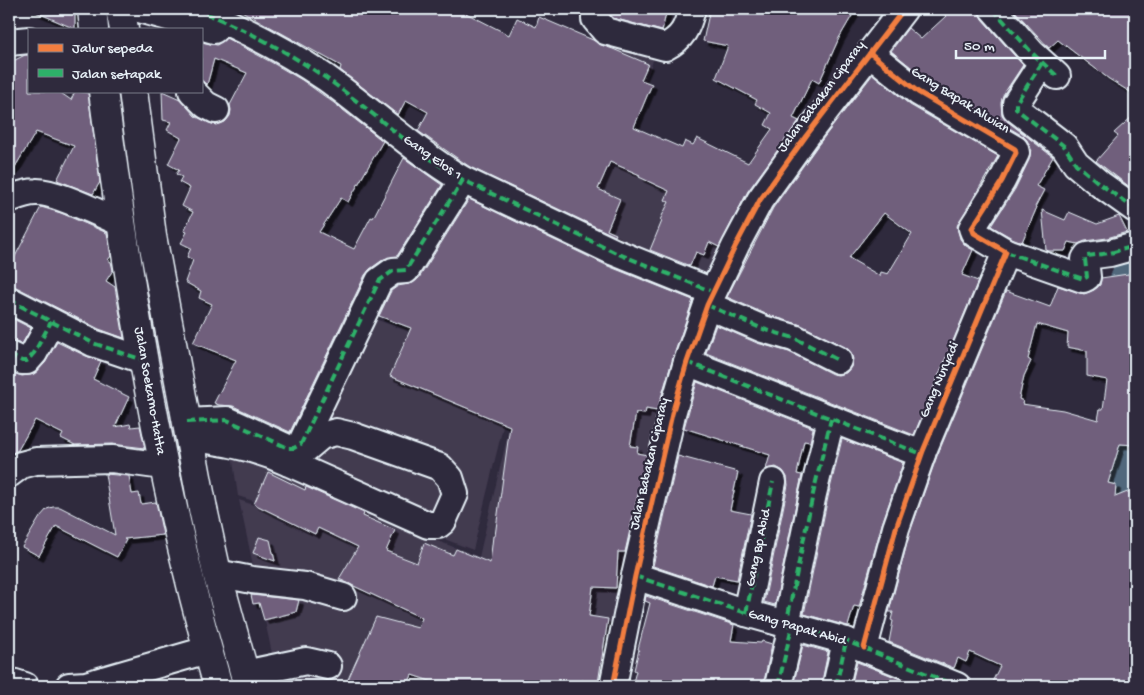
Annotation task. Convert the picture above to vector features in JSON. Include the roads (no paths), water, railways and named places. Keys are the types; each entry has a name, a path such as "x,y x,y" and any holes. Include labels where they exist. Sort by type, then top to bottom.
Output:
{"highway":[{"path":"92,9 94,28"},
{"path":"120,9 124,28"},
{"name":"Jalan Soekarno-Hatta","path":"102,92 143,360 163,466 207,650 218,686"},
{"path":"133,92 152,236 188,430 217,573 246,680"}],"street":[{"path":"139,9 184,19 254,46"},
{"path":"594,9 595,19 605,31 665,47 677,40 688,22 692,9"},
{"name":"Jalan Babakan Ciparay","path":"613,686 635,576 672,414 687,362 710,299 760,200 806,136 904,9"},
{"path":"993,9 1050,70 1016,103 1016,110 1064,146 1076,164 1094,179 1135,209"},
{"name":"Gang Elos 1","path":"184,19 228,22 275,46 326,78 440,167 463,180 710,299 763,329 794,338 838,360"},
{"path":"9,42 28,40"},
{"name":"Gang Bapak Alwian","path":"870,53 918,92 996,136 1015,149 1015,155 1002,181 972,228 974,233 1006,252"},
{"path":"193,92 216,110"},
{"path":"188,430 227,420 288,448 294,448 301,444 378,281 393,271 406,270 463,180"},
{"path":"9,199 23,194 42,192 80,205 122,223"},
{"path":"1006,252 1084,279 1086,277 1085,257 1135,246"},
{"name":"Gang Nuryadi","path":"836,686 855,644 922,454 1006,252"},
{"path":"9,300 93,343 143,360"},
{"path":"9,355 22,361 27,361 34,353 51,322"},
{"path":"687,362 922,454"},
{"path":"778,686 813,494 831,419"},
{"path":"188,430 270,454 289,463 428,525 438,525 443,520 455,494 450,478 440,467 353,436 336,432 321,436 289,463"},
{"path":"9,474 21,465 36,461 112,458 163,466"},
{"name":"Gang Bp Abid","path":"746,613 773,482"},
{"path":"217,573 252,580 305,586 343,598"},
{"name":"Gang Papak Abid","path":"635,576 746,613 855,644 957,686"},
{"path":"69,686 86,684 207,650"},
{"path":"246,680 306,662 328,666"},
{"path":"9,681 25,686"}],"waterway":[{"path":"1127,321 1127,281 1135,259"},
{"path":"1124,428 1119,465 1120,472 1122,480 1135,498"}]}
